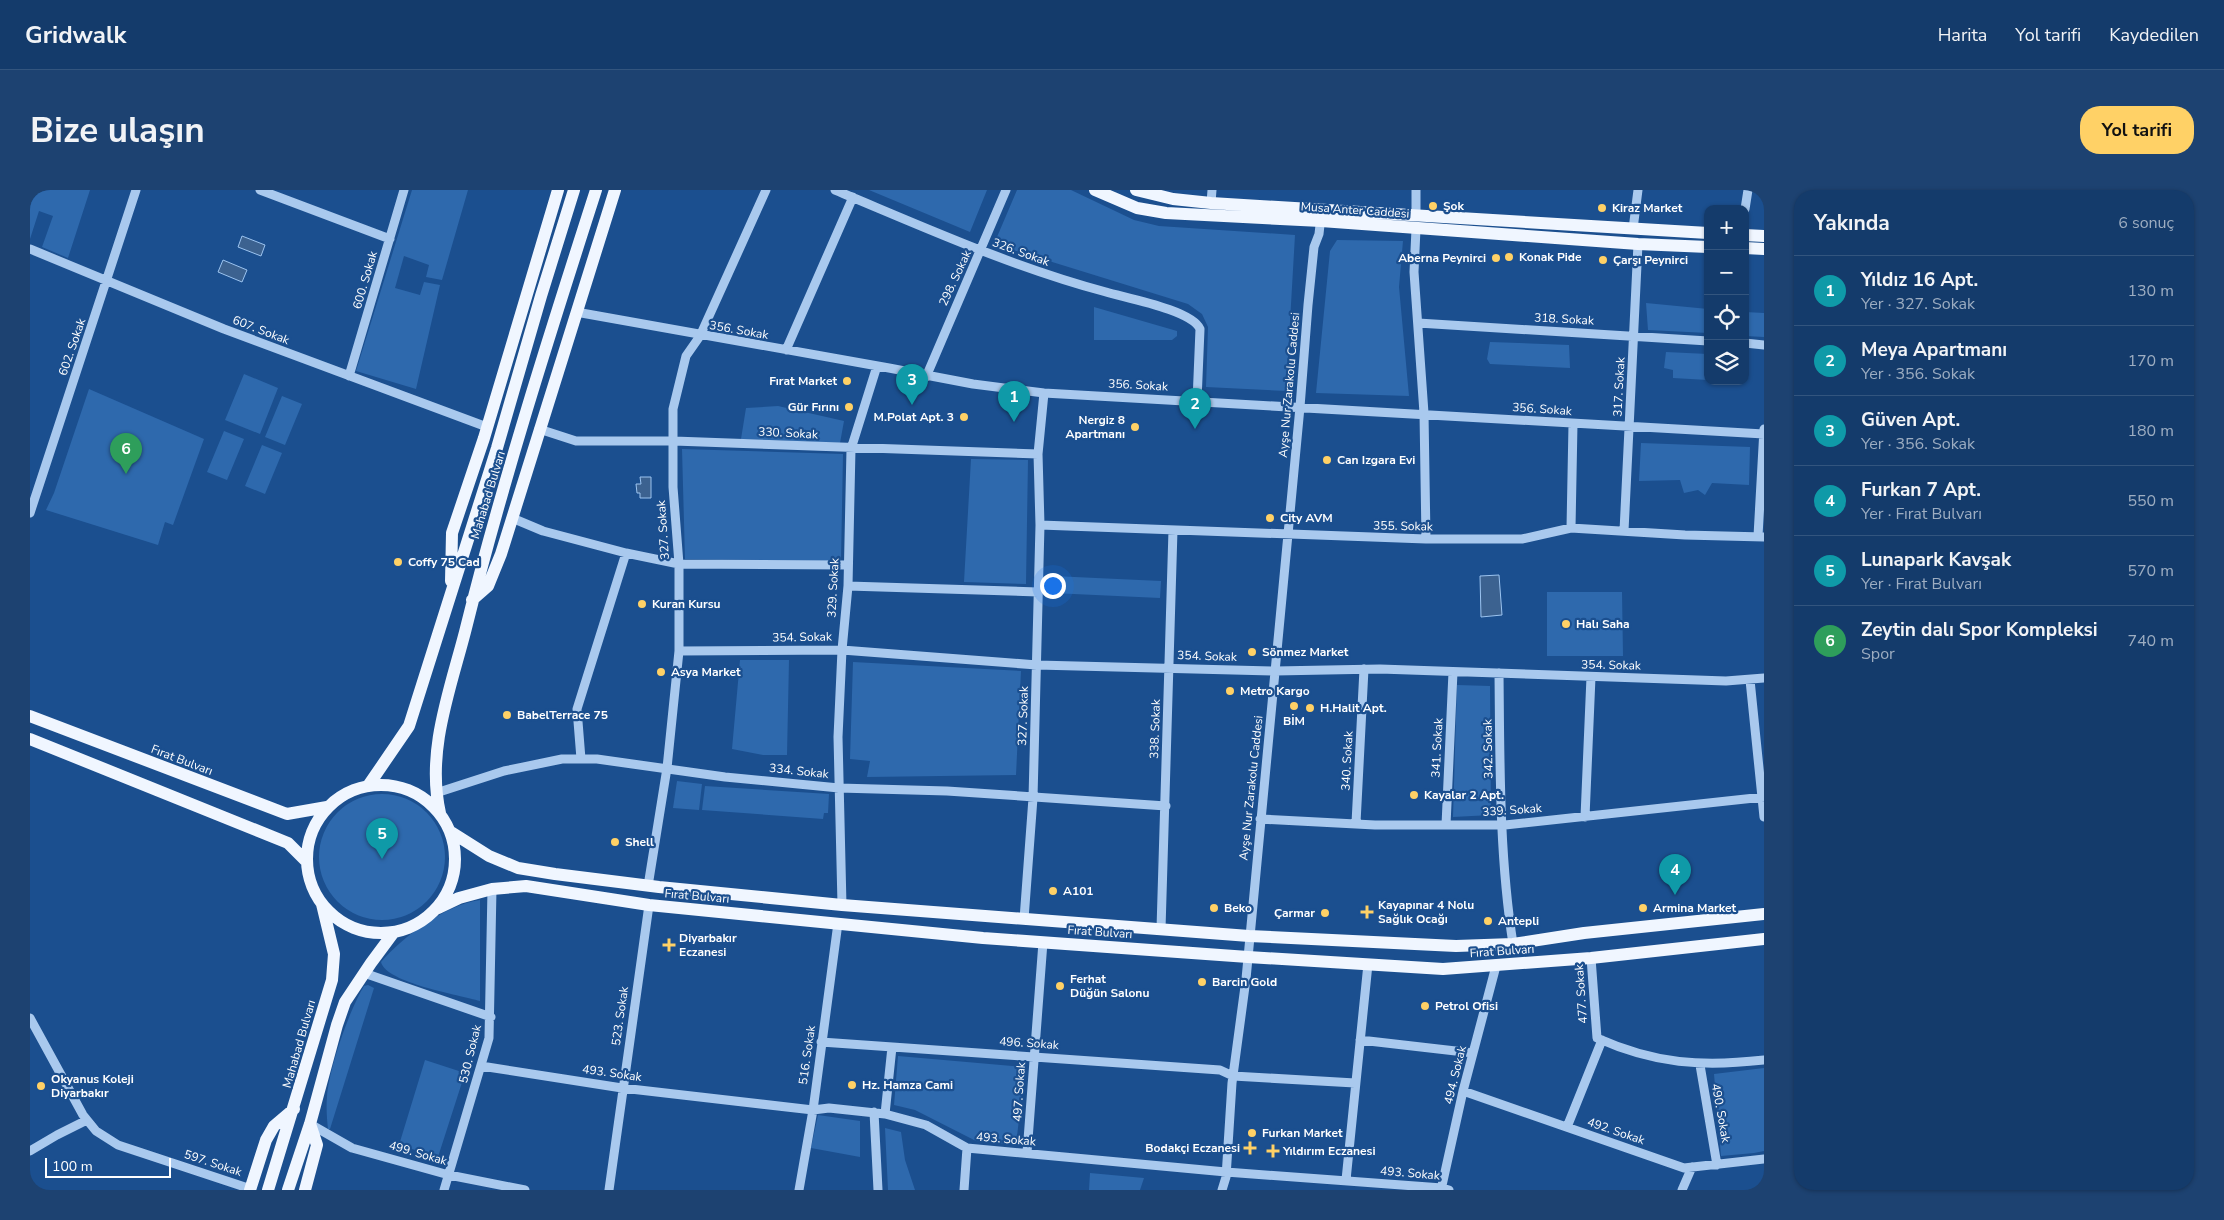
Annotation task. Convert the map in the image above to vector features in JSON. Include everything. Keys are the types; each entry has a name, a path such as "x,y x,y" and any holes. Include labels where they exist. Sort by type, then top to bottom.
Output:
{"main road":[{"path":"450,596 452,533 487,427 558,190"},
{"name":"Mahabad Bulvarı","path":"368,786 409,726 574,190"},
{"name":"Mahabad Bulvarı","path":"440,813 436,793 440,727 490,536 596,190"},
{"path":"472,600 488,586 501,554 615,190"},
{"name":"Musa Anter Caddesi","path":"1095,190 1137,208 1166,214 1321,215 1416,222 1638,244 1704,247"},
{"name":"Musa Anter Caddesi","path":"1136,190 1173,199 1212,196 1321,215"},
{"name":"Musa Anter Caddesi","path":"1416,222 1704,233"},
{"path":"1749,235 1764,236"},
{"path":"1749,248 1764,249"},
{"name":"Fırat Bulvarı","path":"30,716 287,814 327,807"},
{"path":"30,739 288,843 306,861"},
{"path":"388,785 408,789 425,799 440,813 451,832 455,847 456,864 447,894 438,908 411,928 394,932 374,933 354,928 336,919 322,904 308,876 306,861 308,841 316,823 327,807 346,793 368,786 388,785"},
{"name":"Fırat Bulvarı","path":"451,832 489,856 518,868 648,886 842,905 1249,936 1439,946 1513,944 1584,933 1764,914"},
{"path":"526,886 519,880 520,872 531,870"},
{"name":"Fırat Bulvarı","path":"438,908 459,898 492,889 526,886 649,905 1043,942 1443,969 1591,958 1764,939"},
{"name":"Mahabad Bulvarı","path":"268,1190 332,980 334,954 322,904"},
{"path":"288,1190 310,1124 337,1025 346,1002 364,973 394,932"},
{"path":"251,1189 266,1140 274,1126 294,1109"},
{"path":"305,1190 316,1145 310,1124"}],"street":[{"name":"602. Sokak","path":"30,513 136,190"},
{"path":"260,190 390,239"},
{"name":"600. Sokak","path":"349,376 404,190"},
{"name":"327. Sokak","path":"648,886 667,768 679,651 678,564 673,487 673,409 686,356 700,336 766,190"},
{"name":"326. Sokak","path":"835,190 981,251 1067,282 1176,312 1197,323 1200,329 1197,401"},
{"name":"298. Sokak","path":"926,377 1006,190"},
{"path":"1416,190 1414,272 1424,413 1426,539"},
{"path":"1633,229 1638,190"},
{"path":"1746,205 1748,190"},
{"path":"786,350 853,198"},
{"name":"Ayşe Nur Zarakolu Caddesi","path":"1222,1190 1226,1172 1233,1076 1248,957 1314,247 1321,215"},
{"name":"317. Sokak","path":"1624,531 1638,244"},
{"name":"607. Sokak","path":"30,249 224,329 487,427"},
{"name":"356. Sokak","path":"576,312 700,336 877,366 926,377 1044,393 1300,408 1424,413 1573,424 1764,434"},
{"name":"318. Sokak","path":"1418,324 1634,335 1704,341"},
{"path":"1749,344 1764,345"},
{"name":"329. Sokak","path":"842,905 838,737 842,650 848,586 851,449 877,366"},
{"name":"327. Sokak","path":"1024,919 1033,798 1040,525 1038,454 1044,393"},
{"path":"1571,528 1573,424"},
{"name":"330. Sokak","path":"539,430 576,440 674,441 851,449 1038,454"},
{"path":"1761,537 1764,430"},
{"path":"512,518 544,531 626,553 678,564 848,565"},
{"name":"355. Sokak","path":"1040,525 1426,539 1522,539 1571,528 1685,535 1761,537"},
{"name":"338. Sokak","path":"1161,929 1173,530"},
{"path":"581,759 577,709 626,553"},
{"path":"848,586 1038,592"},
{"name":"354. Sokak","path":"679,651 842,650 1037,665 1275,671 1364,669 1591,677 1750,680 1764,678"},
{"name":"340. Sokak","path":"1356,824 1364,669"},
{"name":"341. Sokak","path":"1446,825 1453,672"},
{"name":"342. Sokak","path":"1499,673 1501,825 1506,896 1513,944"},
{"path":"1585,817 1591,677"},
{"path":"1750,680 1760,745 1764,817"},
{"name":"334. Sokak","path":"436,793 504,771 562,759 597,759 725,777 839,788 948,791 1166,806"},
{"name":"339. Sokak","path":"1260,819 1356,824 1501,825 1709,802 1763,798"},
{"name":"530. Sokak","path":"444,1190 489,1038 491,1018 492,889"},
{"name":"523. Sokak","path":"609,1190 649,905"},
{"name":"516. Sokak","path":"799,1190 813,1110 838,923"},
{"name":"497. Sokak","path":"1027,1153 1043,942"},
{"name":"477. Sokak","path":"1591,958 1597,1038 1602,1040"},
{"path":"1346,1180 1368,964"},
{"name":"494. Sokak","path":"1444,1189 1463,1090 1496,966"},
{"path":"364,973 491,1018"},
{"name":"597. Sokak","path":"30,1018 87,1120 96,1131 118,1145 251,1189"},
{"path":"1360,1040 1473,1053"},
{"path":"1567,1127 1602,1040 1653,1058 1700,1065 1764,1060"},
{"name":"496. Sokak","path":"821,1042 1220,1070 1233,1076 1356,1083"},
{"path":"884,1114 892,1046"},
{"name":"490. Sokak","path":"1700,1065 1718,1165"},
{"name":"493. Sokak","path":"481,1066 622,1088 813,1110 829,1108 874,1112 926,1125 966,1148 1226,1172 1444,1189"},
{"name":"492. Sokak","path":"1463,1090 1684,1168 1764,1159"},
{"path":"874,1112 878,1190"},
{"path":"30,1151 87,1120"},
{"name":"499. Sokak","path":"310,1124 352,1148 448,1175 526,1190"},
{"path":"964,1190 966,1148"},
{"path":"1682,1190 1692,1167"}],"shaded area":[{"path":"30,190 90,190 68,258 42,247 53,216 39,211 30,239"},
{"path":"412,190 468,190 442,280 426,277 429,265 404,256 395,288 420,295 424,282 440,285 416,389 356,371"},
{"path":"869,190 987,190 970,232"},
{"path":"1017,190 1071,190 1134,220 1159,226 1295,235 1286,391 1206,387 1208,327 1202,314 1188,304 994,244"},
{"path":"242,236 265,245 261,256 238,247"},
{"path":"1337,240 1403,241 1399,287 1409,396 1316,393 1330,251"},
{"path":"223,260 247,270 242,282 218,272"},
{"path":"1646,303 1704,309 1704,333 1648,330"},
{"path":"1094,307 1177,331 1177,336 1172,340 1094,340"},
{"path":"1749,312 1764,313 1764,337 1749,336"},
{"path":"1490,342 1569,345 1570,368 1490,364 1487,359"},
{"path":"1666,352 1704,354 1704,380 1673,378 1673,370 1664,368"},
{"path":"244,374 278,388 260,434 225,420"},
{"path":"89,389 204,439 173,525 165,522 158,545 46,510 54,493"},
{"path":"282,396 302,404 285,445 265,437"},
{"path":"778,406 844,421 840,443 741,439 746,408"},
{"path":"224,431 244,439 227,480 207,472"},
{"path":"1641,443 1750,447 1749,485 1712,483 1705,495 1698,490 1684,493 1680,480 1639,481"},
{"path":"262,445 282,453 265,494 245,486"},
{"path":"682,449 843,454 841,561 685,559"},
{"path":"971,459 1028,460 1026,584 964,582"},
{"path":"640,477 651,477 651,498 640,498 640,493 637,493 636,484 641,484"},
{"path":"1499,575 1502,615 1481,617 1480,576"},
{"path":"1053,576 1161,581 1160,598 1052,593"},
{"path":"1547,592 1622,592 1623,656 1547,656"},
{"path":"740,660 789,660 787,755 763,755 732,749"},
{"path":"853,662 1021,671 1016,775 867,777 870,761 850,759"},
{"path":"1457,685 1490,686 1491,815 1453,817"},
{"path":"677,781 702,784 699,810 673,808"},
{"path":"705,786 829,794 828,813 824,813 823,819 702,810"},
{"path":"382,794 406,799 426,813 440,833 445,857 440,881 426,901 406,915 382,920 358,915 338,901 324,881 319,857 324,833 338,813 358,799"},
{"path":"480,900 480,1001 409,982 386,969 381,962 401,942 426,923 453,908"},
{"path":"368,985 374,988 330,1129 328,1129 327,1097 336,1056 352,1010 364,986"},
{"path":"898,1056 1025,1067 1016,1145 976,1141 915,1110 894,1105"},
{"path":"425,1060 465,1073 438,1157 399,1145"},
{"path":"1764,1068 1764,1151 1721,1156 1714,1074"},
{"path":"818,1115 860,1121 860,1157 811,1148"},
{"path":"885,1128 901,1132 905,1160 915,1190 888,1190"},
{"path":"1090,1173 1144,1178 1140,1190 1089,1190"}],"place":[{"name":"Şok","path":"1433,206"},
{"name":"Kiraz Market","path":"1602,208"},
{"name":"Konak Pide","path":"1509,257"},
{"name":"Aberna Peynirci","path":"1496,258"},
{"name":"Çarşı Peynirci","path":"1603,260"},
{"name":"Fırat Market","path":"847,381"},
{"name":"Güven Apt.","path":"912,405"},
{"name":"Gür Fırını","path":"849,407"},
{"name":"M.Polat Apt. 3","path":"964,417"},
{"name":"Yıldız 16 Apt.","path":"1014,422"},
{"name":"Nergiz 8 Apartmanı","path":"1135,427"},
{"name":"Meya Apartmanı","path":"1195,429"},
{"name":"Can Izgara Evi","path":"1327,460"},
{"name":"Zeytin dalı Spor Kompleksi","path":"126,474"},
{"name":"City AVM","path":"1270,518"},
{"name":"Coffy 75 Cad","path":"398,562"},
{"name":"Kuran Kursu","path":"642,604"},
{"name":"Halı Saha","path":"1566,624"},
{"name":"Sönmez Market","path":"1252,652"},
{"name":"Asya Market","path":"661,672"},
{"name":"Metro Kargo","path":"1230,691"},
{"name":"BİM","path":"1294,706"},
{"name":"H.Halit Apt.","path":"1310,708"},
{"name":"BabelTerrace 75","path":"507,715"},
{"name":"Kayalar 2 Apt.","path":"1414,795"},
{"name":"Shell","path":"615,842"},
{"name":"Lunapark Kavşak","path":"382,859"},
{"name":"A101","path":"1053,891"},
{"name":"Furkan 7 Apt.","path":"1675,895"},
{"name":"Beko","path":"1214,908"},
{"name":"Armina Market","path":"1643,908"},
{"name":"Kayapınar 4 Nolu Sağlık Ocağı","path":"1367,912"},
{"name":"Çarmar","path":"1325,913"},
{"name":"Antepli","path":"1488,921"},
{"name":"Diyarbakır Eczanesi","path":"669,945"},
{"name":"Barcin Gold","path":"1202,982"},
{"name":"Ferhat Düğün Salonu","path":"1060,986"},
{"name":"Petrol Ofisi","path":"1425,1006"},
{"name":"Hz. Hamza Cami","path":"852,1085"},
{"name":"Okyanus Koleji Diyarbakır","path":"41,1086"},
{"name":"Furkan Market","path":"1252,1133"},
{"name":"Bodakçi Eczanesi","path":"1250,1148"},
{"name":"Yıldırım Eczanesi","path":"1273,1151"}]}
